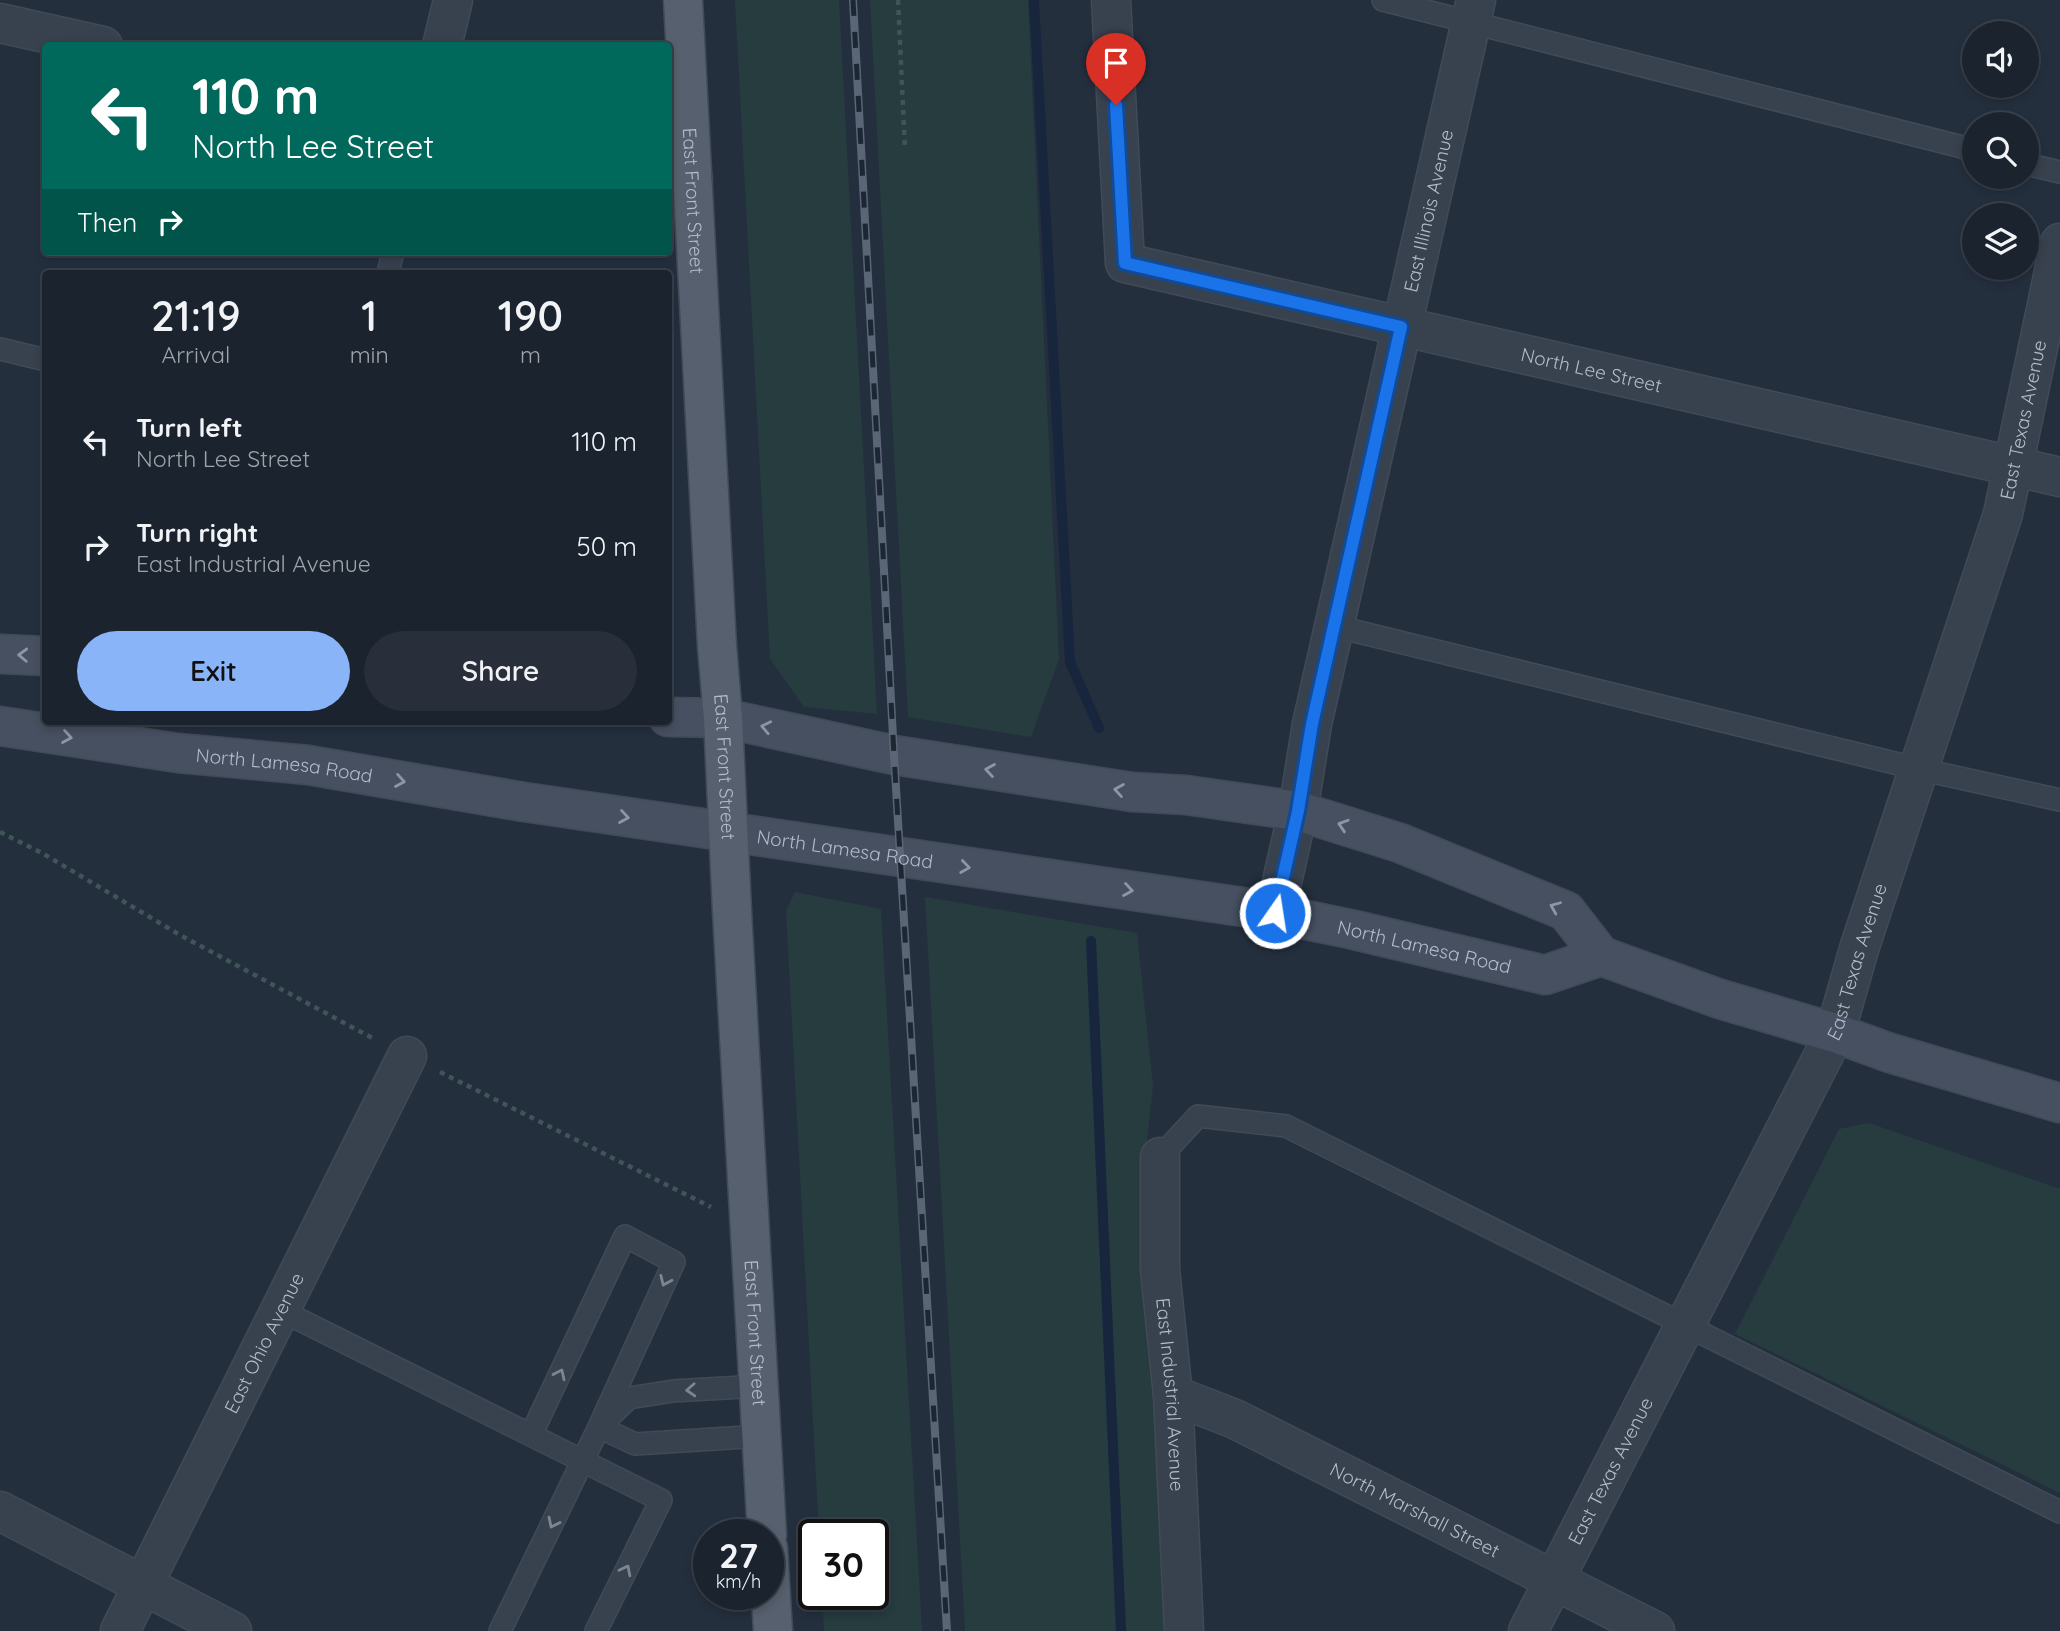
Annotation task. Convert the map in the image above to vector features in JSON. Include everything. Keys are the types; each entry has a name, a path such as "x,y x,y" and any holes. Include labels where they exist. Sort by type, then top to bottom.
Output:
{"main road":[{"name":"East Front Street","path":"683,0 681,176 723,718 767,1519"},
{"path":"0,654 42,656"},
{"path":"672,717 723,718 894,755 1132,792 1186,796 1298,811 1400,843 1566,911 1601,956 1720,999 2060,1103"},
{"name":"North Lamesa Road","path":"0,726 178,753 308,765 524,802 1060,879 1275,913 1545,975 1601,956"},
{"path":"772,1610 773,1631"}],"street":[{"path":"443,42 453,0"},
{"name":"North Lee Street","path":"1111,0 1125,263 2060,477"},
{"name":"East Illinois Avenue","path":"1275,913 1298,811 1312,724 1474,11"},
{"path":"0,23 85,42"},
{"name":"East Texas Avenue","path":"1528,1631 1835,1033 1859,949 2003,514 2060,243"},
{"name":"East Ohio Avenue","path":"120,1631 407,1056"},
{"name":"East Industrial Avenue","path":"1160,1157 1160,1270 1173,1395 1184,1631"},
{"name":"North Marshall Street","path":"1173,1395 1235,1419 1655,1631"},
{"path":"0,1511 232,1631"}],"lane":[{"path":"1383,0 1474,11 1962,147"},
{"path":"2039,167 2060,172"},
{"path":"0,349 42,359"},
{"path":"1334,626 1919,769 2060,800"},
{"path":"1160,1157 1198,1115 1286,1126 2060,1512"},
{"path":"500,1631 583,1461 674,1262 625,1236 531,1435"},
{"path":"280,1310 661,1500 596,1631"},
{"path":"599,1427 629,1398 673,1391 760,1386"},
{"path":"599,1427 635,1444 762,1436"}],"path":[{"path":"898,0 905,149"},
{"path":"0,832 42,853 180,935 407,1056 750,1226"}],"green space":[{"path":"735,0 839,0 877,714 804,707 770,659"},
{"path":"870,0 1028,0 1059,659 1031,737 908,717"},
{"path":"795,892 881,909 922,1631 824,1631 823,1610 889,1610 889,1519 818,1519 786,911"},
{"path":"925,897 1137,933 1153,1086 1145,1159 1166,1631 965,1631"},
{"path":"1869,1123 2060,1189 2060,1493 1735,1334 1839,1129"}],"waterway":[{"path":"1034,0 1070,662 1099,728"},
{"path":"1091,941 1121,1631"}],"railway":[{"path":"853,0 894,755 947,1631"}],"route":[{"path":"1116,105 1125,263 1401,327 1312,724 1298,811 1275,913"}]}
